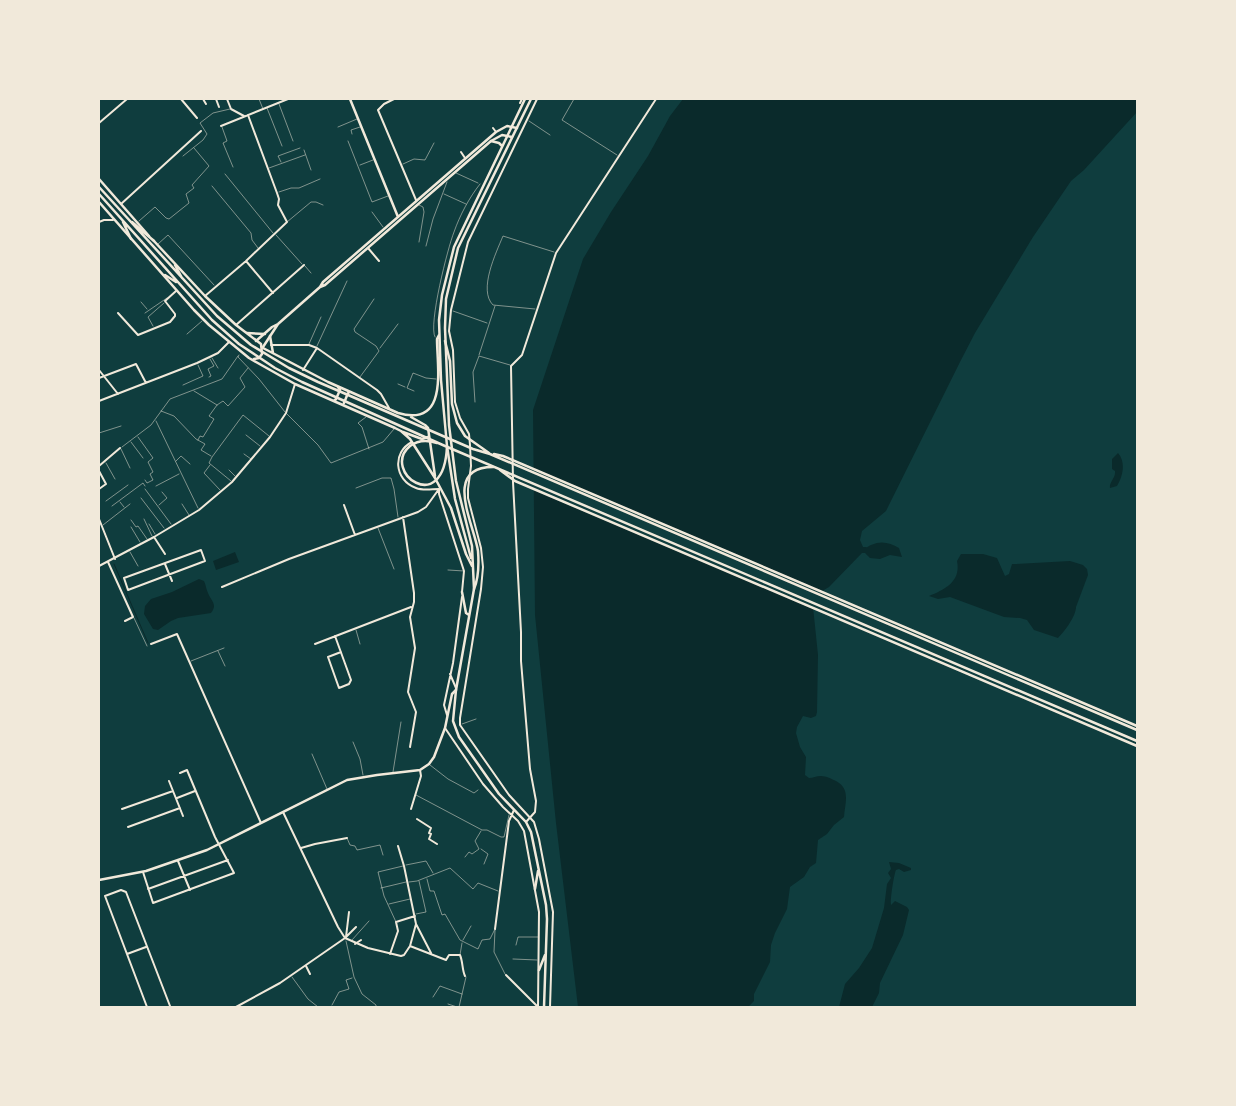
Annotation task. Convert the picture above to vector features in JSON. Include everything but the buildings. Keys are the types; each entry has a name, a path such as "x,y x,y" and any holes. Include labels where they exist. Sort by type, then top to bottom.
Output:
{"main road":[{"path":"350,99 399,219"},
{"path":"474,589 472,562 455,499 446,446 439,320 442,295 454,247 481,185 513,126 521,107 522,99"},
{"path":"472,562 472,546 456,481 446,395 446,299 458,248 531,99"},
{"path":"366,248 384,229 399,219 416,200 496,132 507,126 517,128"},
{"path":"245,353 246,345 251,341 255,341 278,324 320,287 323,282 366,248 491,141 498,136 508,135 512,137"},
{"path":"491,141 502,146"},
{"path":"99,179 205,296 236,325 255,341 259,342 263,348 350,392 409,416 427,426 435,478"},
{"path":"99,187 217,316 251,345 288,368 358,400 473,449 490,454 1137,730"},
{"path":"99,194 212,320 256,357 302,382 446,446 1137,741"},
{"path":"99,202 176,291 204,320 249,358 254,359 295,384 345,407 422,439 429,436"},
{"path":"123,214 154,241"},
{"path":"121,219 130,239"},
{"path":"176,265 184,281"},
{"path":"165,276 179,284"},
{"path":"254,359 261,356 263,348 278,324"},
{"path":"246,333 264,334"},
{"path":"409,416 421,414 432,406 437,394 437,339 439,335"},
{"path":"270,336 273,353"},
{"path":"445,342 449,350 452,404 457,423 465,436 490,454 503,456 1137,726"},
{"path":"332,401 339,394 338,386"},
{"path":"345,407 345,398 350,392"},
{"path":"402,431 412,442 435,478 451,508 466,554 473,568"},
{"path":"432,441 446,446 445,464 442,475 438,479 429,484 415,483 405,473 403,467 404,456 410,447 420,442 432,441"},
{"path":"544,1007 546,905 531,832 526,822 499,794 455,729 453,721 456,690 469,615 479,571 477,550 464,500 464,486 468,476 475,471 487,467 497,467 515,480 1137,746"},
{"path":"462,592 466,613 469,615"},
{"path":"99,880 143,872 218,844 347,780 420,770 429,764 434,757 445,728 452,694 456,690"},
{"path":"534,889 538,869"},
{"path":"539,970 546,952"}],"street":[{"path":"99,123 127,99"},
{"path":"181,99 197,118"},
{"path":"203,99 206,104"},
{"path":"216,99 219,107"},
{"path":"227,99 231,109 244,117"},
{"path":"221,126 288,99"},
{"path":"394,99 389,100 378,110 416,200"},
{"path":"520,103 522,99"},
{"path":"537,99 468,242 451,310 449,331 453,350 455,402 460,418 469,434 471,466 468,498 481,548 483,567 460,724 508,795 534,822 539,838 552,912 553,953 550,1007"},
{"path":"526,822 535,812 536,801 530,769 521,661 513,482 511,366 522,355 556,253 656,99"},
{"path":"205,296 287,222 278,205 277,193 248,115"},
{"path":"493,128 496,132"},
{"path":"121,204 201,131"},
{"path":"461,152 466,158"},
{"path":"491,180 496,182"},
{"path":"99,222 114,220"},
{"path":"366,248 379,260"},
{"path":"246,261 274,293"},
{"path":"236,325 304,266"},
{"path":"118,313 138,334 170,322 175,316 165,302 176,291"},
{"path":"99,401 211,357 229,342"},
{"path":"271,345 309,345 316,348 382,394 389,408"},
{"path":"304,370 316,348"},
{"path":"99,378 136,364 146,383"},
{"path":"99,370 118,394"},
{"path":"99,566 115,559 190,516 232,482 262,448 286,413 295,384"},
{"path":"412,442 405,446 399,456 398,463 401,475 407,483 416,489 440,489"},
{"path":"99,466 120,448"},
{"path":"99,472 106,484 99,489"},
{"path":"222,587 222,585 426,507 440,489"},
{"path":"440,489 439,494 464,571 444,705 448,716"},
{"path":"344,505 355,535"},
{"path":"403,517 414,593 410,617 415,648 408,692 416,712 410,747"},
{"path":"99,519 115,559"},
{"path":"154,537 165,554"},
{"path":"108,562 121,582 128,590 205,561 201,550 124,578 121,582"},
{"path":"165,563 172,581"},
{"path":"121,582 133,617 125,621"},
{"path":"315,644 412,607"},
{"path":"151,644 178,634 261,823"},
{"path":"335,636 341,652 351,680 349,684 339,688 328,656 341,652"},
{"path":"450,674 456,690"},
{"path":"445,728 483,784 518,821 524,831 539,912 538,1007"},
{"path":"143,872 153,903 234,873 218,844 188,770 180,773"},
{"path":"411,809 421,776 420,770"},
{"path":"169,781 183,816"},
{"path":"122,809 173,791"},
{"path":"176,798 195,791"},
{"path":"128,827 180,808"},
{"path":"495,929 510,814 514,810"},
{"path":"283,812 338,927 346,938 356,944 402,956 410,946 416,924"},
{"path":"417,819 431,828 429,833 431,834 430,839 437,844"},
{"path":"301,848 347,838"},
{"path":"398,846 416,924 432,955"},
{"path":"178,860 190,890"},
{"path":"148,889 228,860"},
{"path":"147,1007 105,896 124,890 169,1007 178,1007"},
{"path":"346,938 349,912"},
{"path":"390,954 398,931 396,922 414,915"},
{"path":"236,1007 306,966 346,938 356,927"},
{"path":"356,944 361,940"},
{"path":"410,946 446,960 449,955 460,956 466,976"},
{"path":"127,954 147,947"},
{"path":"306,966 310,974"},
{"path":"506,975 538,1007"}],"lane":[{"path":"258,99 263,109"},
{"path":"574,99 562,120 619,156"},
{"path":"279,103 293,142"},
{"path":"520,103 521,107"},
{"path":"267,108 282,146"},
{"path":"183,156 208,134 200,123 213,113 231,109"},
{"path":"338,127 358,119"},
{"path":"527,120 550,135"},
{"path":"221,126 227,141 223,143 234,167"},
{"path":"352,134 350,130 361,126"},
{"path":"348,141 372,202 389,195"},
{"path":"401,164 414,159 425,160 434,143"},
{"path":"138,222 155,207 166,218 169,218 189,202 186,194 194,188 192,185 209,166 194,148"},
{"path":"281,163 278,156 300,148"},
{"path":"304,150 311,170"},
{"path":"268,169 305,154"},
{"path":"358,166 375,160"},
{"path":"437,339 433,332 434,312 448,249 456,226 467,204 481,185 455,172"},
{"path":"226,174 275,234 311,273"},
{"path":"426,246 449,178"},
{"path":"277,193 291,188 299,188 320,179"},
{"path":"212,186 251,233 252,240 258,250"},
{"path":"443,194 467,204"},
{"path":"287,222 311,202 323,205"},
{"path":"418,204 423,207 424,212 419,242"},
{"path":"372,212 384,229"},
{"path":"157,245 168,235 216,287"},
{"path":"537,310 496,305 490,301 486,290 488,276 503,236 556,253"},
{"path":"316,348 347,282"},
{"path":"146,313 166,297 168,298"},
{"path":"374,299 354,330 380,350"},
{"path":"142,302 148,310"},
{"path":"154,328 148,317 165,302"},
{"path":"475,402 474,372 496,305"},
{"path":"451,310 489,323"},
{"path":"309,345 320,317"},
{"path":"187,334 204,320"},
{"path":"359,378 374,360 398,324"},
{"path":"130,468 120,448 151,425 170,399 222,379 242,351"},
{"path":"239,355 238,357 249,367 286,413 318,444 331,464 383,442 394,428"},
{"path":"479,356 511,366"},
{"path":"211,357 218,368"},
{"path":"209,377 211,376 208,369 214,366 211,357"},
{"path":"183,385 202,376 197,363"},
{"path":"198,440 200,436 203,437 214,420 209,416 217,405 223,401 228,406 245,387 240,378 249,367"},
{"path":"407,388 413,373 426,378 437,379"},
{"path":"398,384 414,392"},
{"path":"192,390 217,405"},
{"path":"161,411 174,416 198,440 205,444 201,450 212,457"},
{"path":"221,492 204,473 212,457 243,416 270,437"},
{"path":"367,416 358,423 362,427 369,449"},
{"path":"155,419 199,510"},
{"path":"99,434 121,426"},
{"path":"137,435 153,458 148,462 153,472 150,474 153,480 147,483 145,480"},
{"path":"246,435 262,448"},
{"path":"130,440 142,458"},
{"path":"244,454 252,459"},
{"path":"175,462 180,456 190,464"},
{"path":"105,461 115,479"},
{"path":"210,464 232,482"},
{"path":"229,470 237,477"},
{"path":"156,486 180,473"},
{"path":"356,488 382,478 391,478 398,519"},
{"path":"112,506 143,483 145,486"},
{"path":"106,501 128,485"},
{"path":"145,489 172,526"},
{"path":"158,506 167,498 162,492"},
{"path":"141,498 166,530"},
{"path":"119,501 124,508"},
{"path":"102,526 130,504"},
{"path":"182,504 190,516"},
{"path":"144,519 154,537"},
{"path":"131,520 136,527 138,526 147,541"},
{"path":"150,524 154,537"},
{"path":"131,527 141,544"},
{"path":"377,527 394,569"},
{"path":"129,551 138,566"},
{"path":"448,570 464,571"},
{"path":"133,617 147,646"},
{"path":"355,628 360,644"},
{"path":"190,661 224,648"},
{"path":"218,650 225,666"},
{"path":"460,724 476,719"},
{"path":"392,774 401,722"},
{"path":"353,742 360,759 363,777"},
{"path":"312,754 328,790"},
{"path":"429,764 448,779 474,793 478,790"},
{"path":"416,795 482,830 487,830 504,837 510,814"},
{"path":"482,830 475,841 479,848 488,854 484,864"},
{"path":"347,838 350,845 355,846 356,850 380,845 383,855"},
{"path":"465,858 469,852 472,854 479,848"},
{"path":"396,922 387,905 378,872 426,861 434,874"},
{"path":"381,888 419,880 450,868 473,889 478,882 499,892"},
{"path":"426,877 430,891 434,891 442,915 445,914 462,941 479,949 482,940 490,939 495,929"},
{"path":"414,915 426,912 419,880"},
{"path":"387,905 411,899"},
{"path":"351,942 369,921"},
{"path":"460,956 462,941 471,926"},
{"path":"495,929 494,952 506,975"},
{"path":"516,945 518,937 539,937"},
{"path":"346,938 354,977 362,994 376,1007"},
{"path":"513,959 538,960"},
{"path":"291,976 308,999 318,1007"},
{"path":"448,1004 458,1007 466,976"},
{"path":"332,1005 339,992 349,989 346,980 354,977"},
{"path":"434,997 440,986 462,994"}],"water":[{"path":"683,99 1137,99 1137,112 1084,170 1071,181 1033,237 975,333 886,511 862,531 860,540 863,547 882,542 899,548 902,557 890,555 880,559 870,558 865,553 862,553 829,587 812,597 818,655 817,712 816,716 811,718 803,716 796,733 800,747 806,757 805,775 809,778 827,777 841,784 844,788 846,797 844,817 818,840 816,863 810,867 804,877 790,887 787,909 775,933 771,945 770,962 754,994 754,1001 748,1007 578,1007 556,823 535,615 533,410 583,259 648,156 670,116"},
{"path":"1118,453 1123,465 1122,474 1117,486 1110,488 1115,473 1112,469 1112,459"},
{"path":"235,552 239,562 216,570 213,561"},
{"path":"961,554 983,554 997,558 1005,576 1009,574 1012,564 1070,561 1083,565 1087,569 1088,575 1070,623 1058,638 1034,630 1027,620 1004,617 950,597 938,599 929,596 951,583 957,574 957,561"},
{"path":"199,579 204,581 213,603 214,607 211,613 178,618 158,630 153,629 144,614 145,606 151,599 172,592"},
{"path":"889,862 899,863 911,868 911,870 904,872 899,869 896,870 894,876 891,905 895,901 909,910 903,935 880,983 879,993 872,1007 839,1007 845,984 859,968 872,948 884,908 887,884 891,878 888,873 891,869"}],"pier":[{"path":"531,467 825,592 815,598 816,610 531,489"}],"waterway":[{"path":"114,564 148,643"}]}
